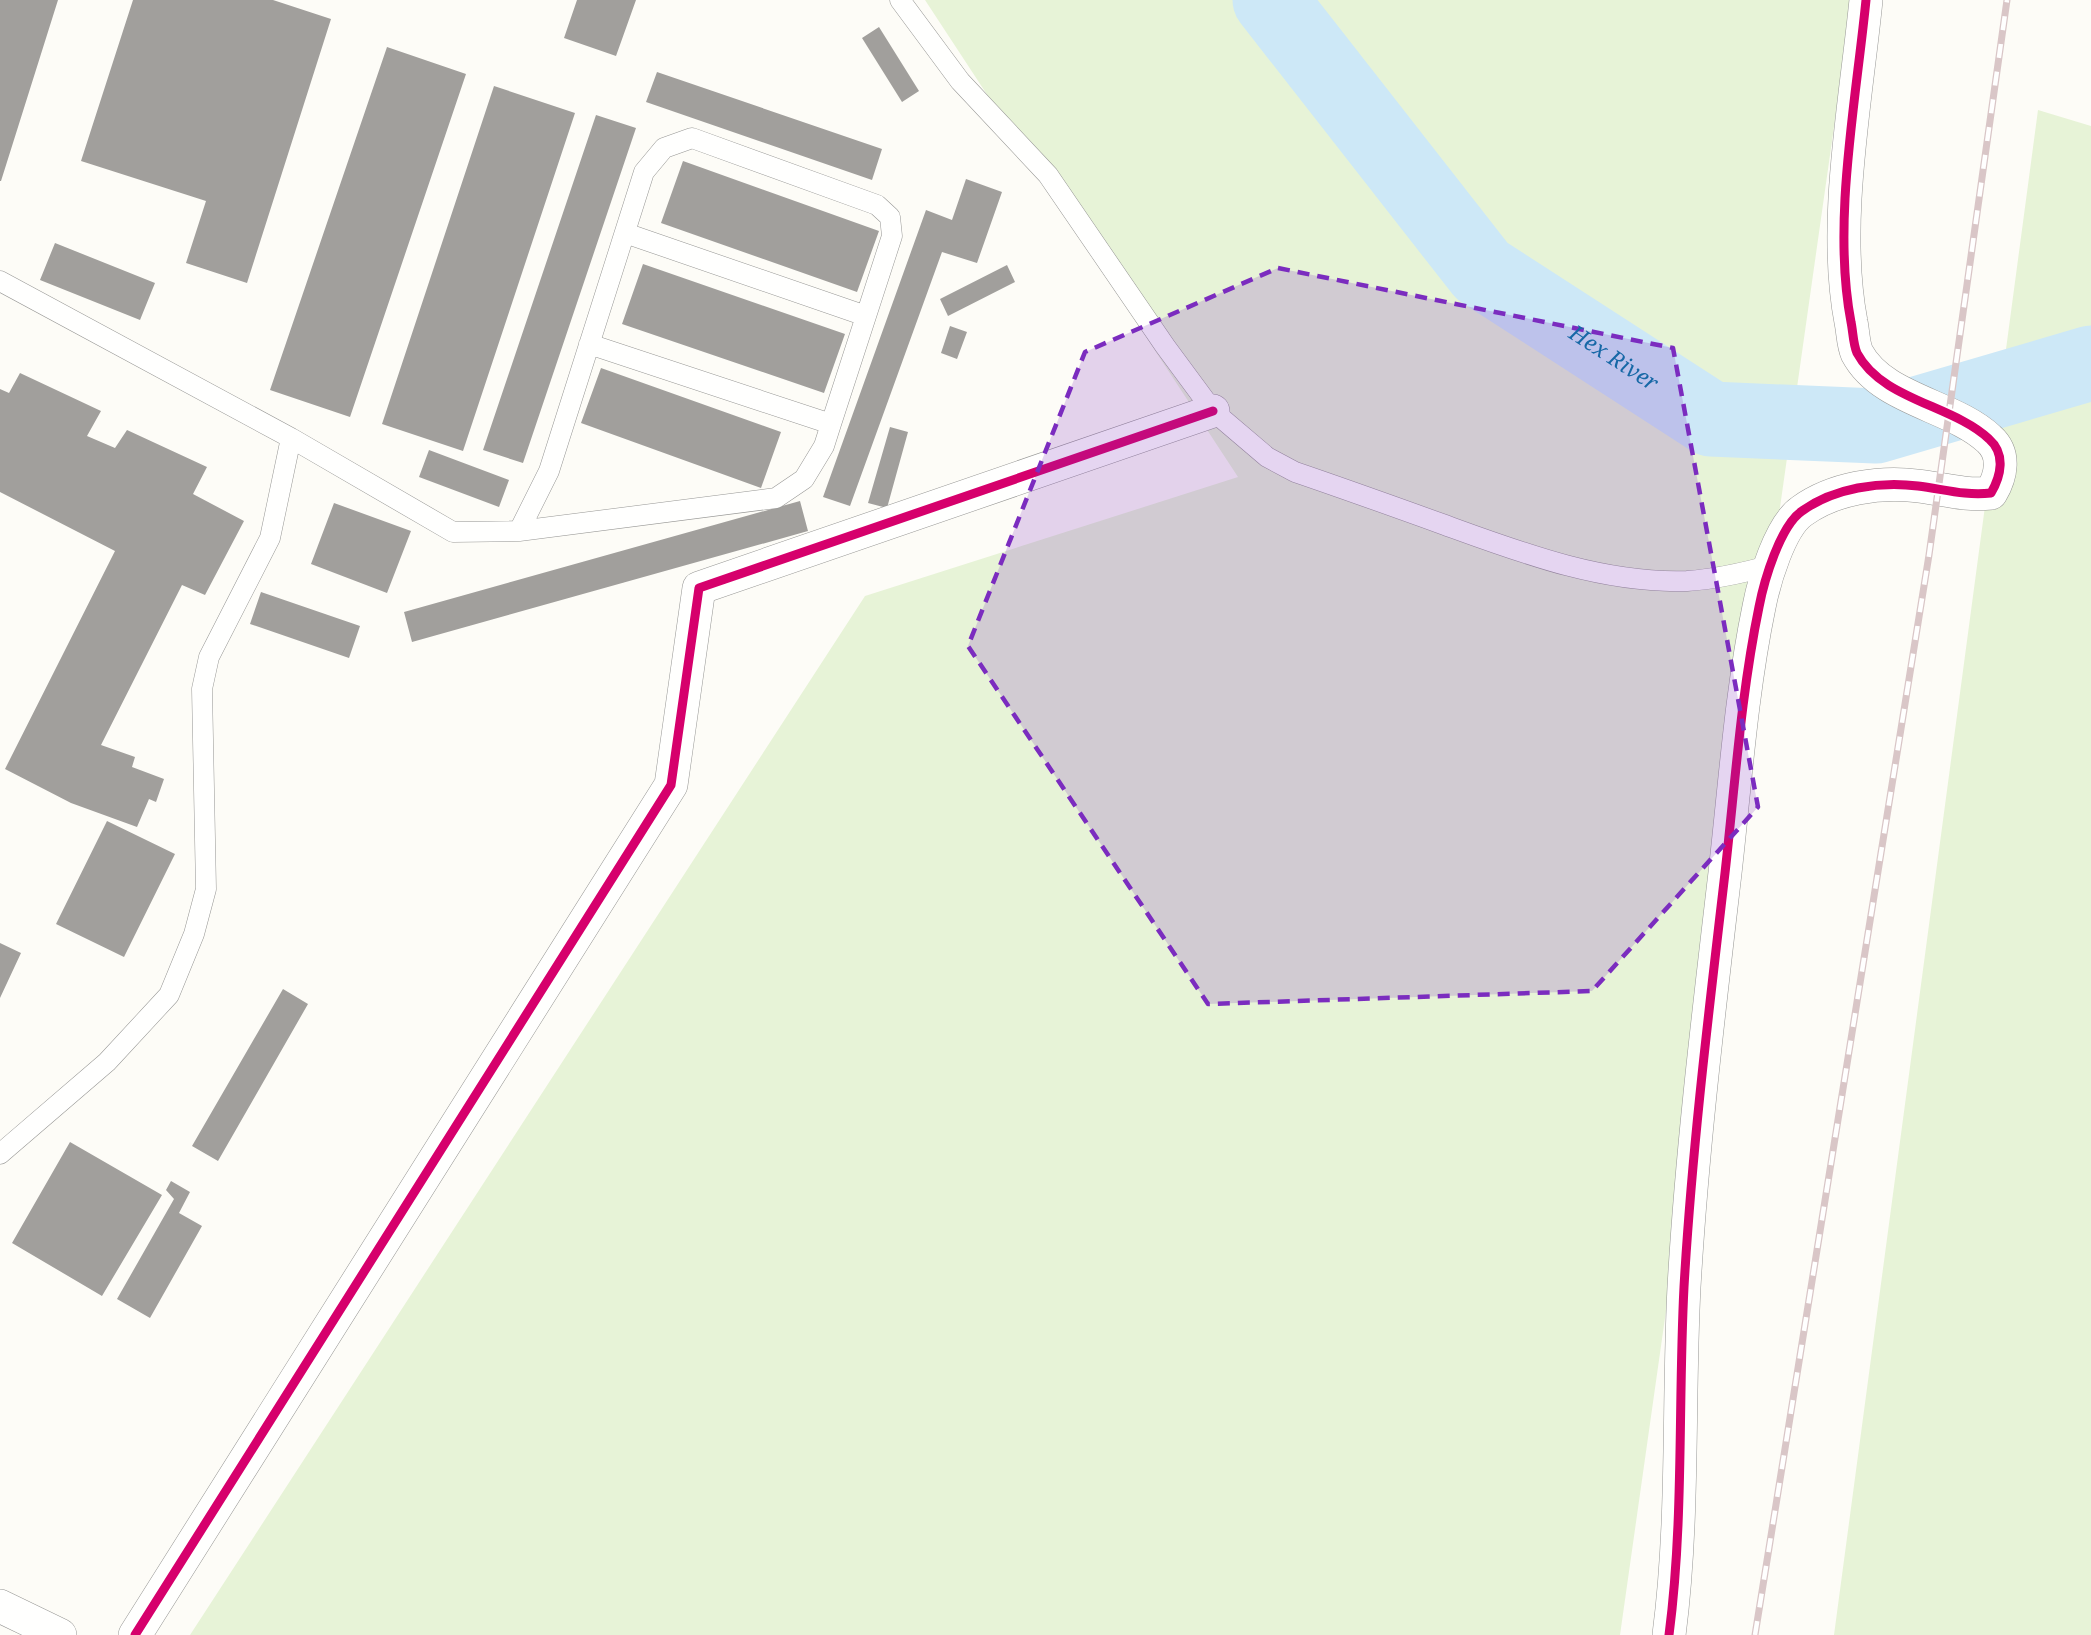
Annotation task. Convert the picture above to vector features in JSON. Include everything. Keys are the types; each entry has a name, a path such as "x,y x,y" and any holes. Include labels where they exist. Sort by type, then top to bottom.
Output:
{"street":[{"path":"1668,1635 1675,1584 1684,1286 1701,1106 1749,675 1759,607 1783,537 1799,512 1830,495 1867,486 1915,485 1971,495 1991,492 2001,470 1999,457 1990,440 1967,425 1903,393 1873,373 1857,352 1845,291 1846,197 1866,0"},
{"path":"135,1635 672,785 699,588 1213,411"},
{"path":"0,1606 60,1635"}],"lane":[{"path":"900,0 960,81 1048,175 1165,346 1213,411 1267,457 1295,472 1521,552 1601,573 1638,579 1686,581 1728,577 1772,565"},
{"path":"0,281 291,438 453,532 519,531 776,498 804,479 824,446 892,236 890,217 877,205 692,138 664,148 644,172 549,471 519,531"},
{"path":"625,234 866,316"},
{"path":"589,344 831,424"},
{"path":"0,1154 107,1062 169,995 195,934 206,889 202,689 209,657 270,538 291,438"}],"highlighted area":[{"path":"1278,268 1673,348 1758,807 1592,991 1208,1004 968,646 1085,352"}],"green space":[{"path":"925,0 1852,0 1620,1635 190,1635 865,596 1238,477"},
{"path":"2038,110 2091,126 2091,1635 1834,1635"}],"building":[{"path":"0,0 58,0 1,181 0,181"},
{"path":"133,0 273,0 331,19 247,283 186,263 206,201 81,161"},
{"path":"577,0 636,0 616,56 564,38"},
{"path":"879,27 919,91 902,102 862,38"},
{"path":"387,47 466,74 350,417 270,390"},
{"path":"657,72 882,149 872,180 646,102"},
{"path":"494,86 575,113 463,451 382,424"},
{"path":"596,115 636,128 523,463 483,450"},
{"path":"683,161 879,231 857,292 661,223"},
{"path":"966,179 1002,192 977,263 942,252 850,506 823,497 926,210 952,220"},
{"path":"55,243 155,283 140,320 40,280"},
{"path":"643,264 845,334 824,393 622,324"},
{"path":"1007,265 1015,282 948,316 940,299"},
{"path":"950,326 967,332 957,359 941,353"},
{"path":"601,368 781,432 761,488 581,423"},
{"path":"20,373 101,411 87,436 115,448 127,430 207,467 193,494 244,521 205,595 182,585 101,745 135,757 132,767 164,779 156,802 149,799 137,827 71,803 5,769 115,551 0,492 0,389 9,393"},
{"path":"890,427 908,432 887,508 868,503"},
{"path":"429,450 509,480 499,507 419,477"},
{"path":"800,501 808,531 412,642 404,612"},
{"path":"334,503 411,531 387,593 311,564"},
{"path":"261,592 360,626 349,658 250,624"},
{"path":"107,821 175,854 124,957 56,924"},
{"path":"0,943 21,953 0,998"},
{"path":"283,989 308,1004 218,1161 192,1146"},
{"path":"70,1142 162,1195 102,1296 12,1243"},
{"path":"171,1181 190,1192 179,1213 202,1226 150,1318 117,1299 174,1199 166,1190"}],"waterway":[{"name":"Hex River","path":"1270,0 1482,271 1711,419 1876,426 2091,363"}],"railway":[{"path":"1755,1635 1929,555 2007,0"}],"cycle path":[{"path":"1669,1635 1677,1548 1682,1331 1692,1183 1743,706 1765,583 1774,555 1787,529 1794,518 1815,503 1858,488 1888,485 1918,486 1963,493 1991,493 2000,465 1998,451 1994,445 1974,427 1900,392 1868,369 1857,353 1846,284 1845,203 1866,0"},
{"path":"135,1635 671,785 699,588 1213,411"}]}
